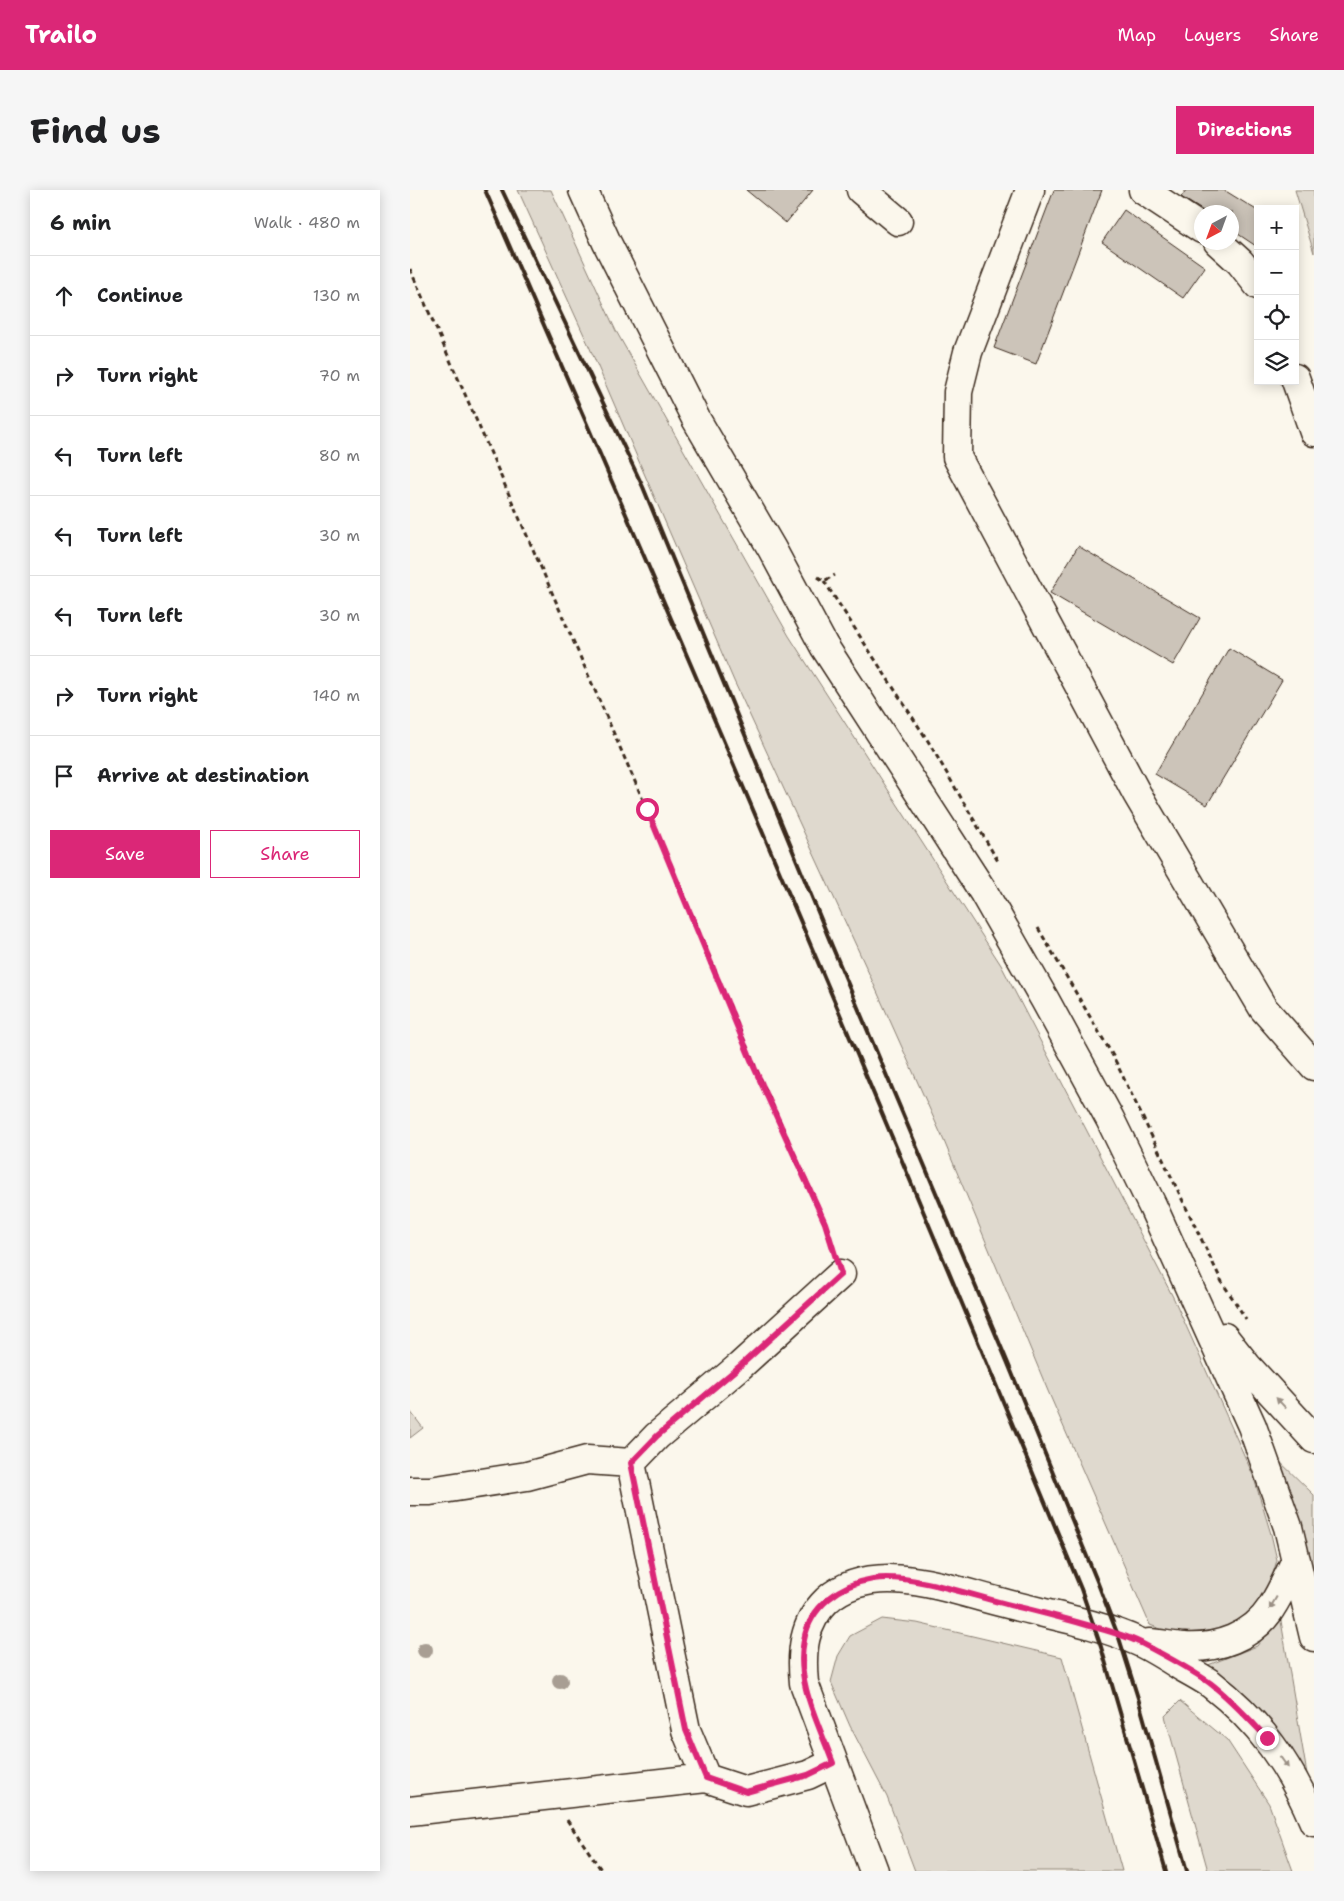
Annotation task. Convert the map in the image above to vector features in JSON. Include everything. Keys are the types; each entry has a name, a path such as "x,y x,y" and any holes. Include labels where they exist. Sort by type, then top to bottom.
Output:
{"main road":[{"path":"584,190 611,252 692,411 772,549 824,646 984,893 1046,1000 1110,1119 1252,1426 1288,1527 1314,1637"},
{"path":"861,190 898,221"},
{"path":"1030,190 968,352 958,392 957,457 1137,794 1263,1008 1314,1066"},
{"path":"1143,190 1194,224"},
{"path":"1227,250 1240,262 1254,280"},
{"path":"1297,385 1314,432"},
{"path":"410,1491 430,1491 527,1476 587,1460 631,1463 657,1436 740,1366 841,1274"},
{"path":"1195,1300 1247,1366 1314,1439"},
{"path":"631,1463 686,1730 706,1778"},
{"path":"1140,1643 1184,1647 1205,1646 1233,1639 1246,1633 1270,1610 1296,1560"},
{"path":"874,1871 804,1683 802,1663 804,1639 811,1620 821,1606 835,1594 854,1583 876,1579 914,1581 1065,1619 1116,1633 1140,1643 1210,1684 1241,1711 1267,1738 1289,1769 1314,1822"},
{"path":"410,1811 706,1778 746,1792 808,1775 833,1763"}],"path":[{"path":"410,269 647,809 754,1067 825,1223 841,1274"},
{"path":"550,1796 602,1871"}],"shaded area":[{"path":"518,190 551,190 616,331 789,636 1001,965 1174,1299 1253,1475 1277,1560 1270,1584 1257,1604 1239,1620 1222,1629 1204,1635 1171,1633 1150,1625 1048,1391 944,1141 734,681 589,346"},
{"path":"1295,190 1314,190 1314,253"},
{"path":"410,1411 423,1428 410,1438"},
{"path":"1270,1452 1314,1495 1314,1597"},
{"path":"1280,1615 1307,1774 1280,1738 1203,1667 1257,1646"},
{"path":"882,1619 917,1623 1062,1657 1122,1871 915,1871 887,1797 850,1726 831,1682 838,1656 850,1636"},
{"path":"1180,1701 1227,1740 1269,1804 1293,1871 1208,1871 1165,1716"}],"building":[{"path":"746,190 813,190 786,223"},
{"path":"1054,190 1102,190 1036,364 994,348"},
{"path":"1186,190 1224,190 1254,209 1254,245 1239,235 1239,205 1194,205 1181,197"},
{"path":"1124,210 1205,267 1183,298 1102,242"},
{"path":"1078,546 1200,618 1173,665 1050,593"},
{"path":"1229,648 1282,680 1207,805 1155,774"}],"railway":[{"path":"485,190 786,888 935,1238 1081,1589 1101,1647 1166,1871"},
{"path":"502,190 643,487 1097,1581 1119,1638 1138,1698 1187,1871"}],"route":[{"path":"647,809 754,1067 825,1223 841,1274 740,1366 657,1436 631,1463 686,1730 706,1778 746,1792 808,1775 833,1763 804,1683 802,1663 804,1639 811,1620 821,1606 835,1594 854,1583 876,1579 895,1578 914,1581 1056,1616 1116,1633 1140,1643 1210,1684 1241,1711 1267,1738"}]}
